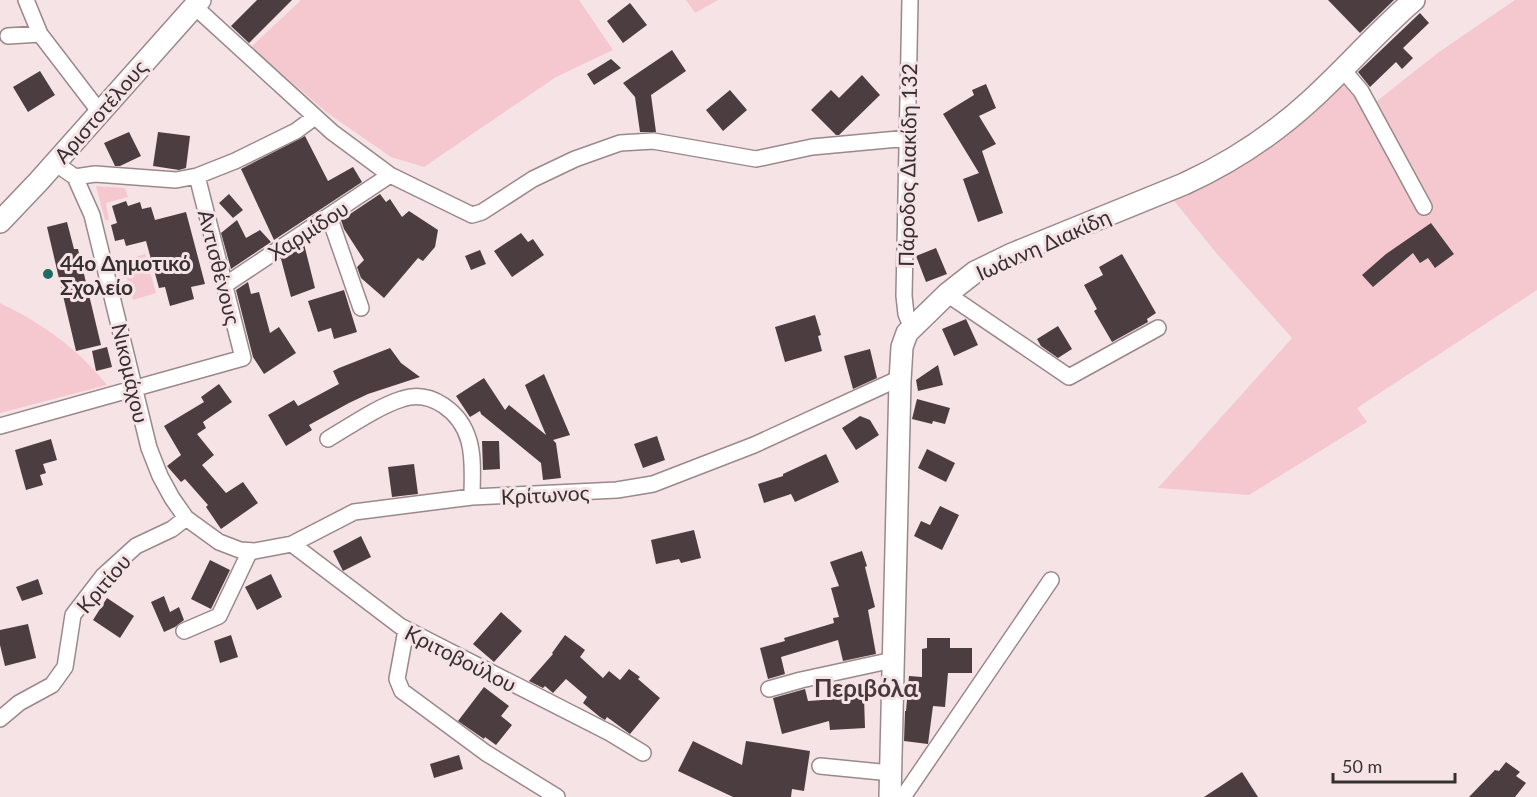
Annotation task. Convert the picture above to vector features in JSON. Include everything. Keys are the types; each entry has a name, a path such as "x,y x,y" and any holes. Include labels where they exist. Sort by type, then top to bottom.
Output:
{"street":[{"path":"26,0 40,34 99,111"},
{"name":"Πάροδος Διακίδη 132","path":"910,0 904,296 906,314 912,328"},
{"name":"Ιωάννη Διακίδη","path":"890,797 900,378 902,347 908,333 946,294 975,272 993,262 1165,192 1214,169 1271,133 1296,114 1414,0"},
{"path":"197,3 315,117 390,175 472,215 482,212 533,180 575,159 601,149 635,141 669,143 756,159 812,147 909,138"},
{"name":"Αριστοτέλους","path":"0,222 197,3"},
{"path":"8,36 40,34"},
{"path":"1343,70 1361,91 1424,207"},
{"path":"55,163 75,177 106,174 183,180 235,161 286,136 315,117"},
{"name":"Χαρμίδου","path":"225,285 390,175"},
{"name":"Αντισθένους","path":"135,388 243,358 197,176"},
{"name":"Νικομάχου","path":"75,177 92,215 99,238 156,468 186,518"},
{"path":"329,216 361,308"},
{"path":"946,294 1069,377 1158,328"},
{"name":"Κρίτωνος","path":"186,518 219,542 250,551 292,544 351,513 472,497 617,490 652,484 754,445 900,378"},
{"path":"0,426 135,388"},
{"path":"328,439 403,398 419,396 432,398 446,407 466,432 471,450 472,497"},
{"name":"Κριτίου","path":"0,719 19,703 52,685 65,667 73,615 103,576 136,546 172,530 186,518"},
{"name":"Κριτοβούλου","path":"292,544 406,630 610,733 643,753"},
{"path":"183,631 219,616 250,551"},
{"path":"903,797 1051,580"},
{"path":"406,630 398,679 402,691 486,753 557,797"},
{"path":"769,690 893,660"},
{"path":"820,766 891,773"}],"shaded area":[{"path":"301,0 579,0 613,50 556,77 424,167 391,157 326,112 251,47"},
{"path":"686,0 718,0 695,13"},
{"path":"1515,0 1537,0 1537,290 1357,408 1367,422 1249,495 1158,488 1292,338 1217,254 1171,197 1349,69 1377,101 1439,52"},
{"path":"96,186 125,188 128,197 106,203 109,220 105,220"},
{"path":"145,254 156,293 133,300 122,261"},
{"path":"0,303 45,328 83,359 107,385 0,413"}],"building":[{"path":"257,0 292,0 249,43 231,26"},
{"path":"1328,0 1394,0 1360,33"},
{"path":"630,3 647,25 623,43 607,21"},
{"path":"1420,13 1429,23 1403,48 1413,58 1402,69 1396,62 1370,87 1358,72"},
{"path":"672,50 686,71 651,95 656,132 640,132 635,97 623,83"},
{"path":"611,59 621,68 594,85 587,74"},
{"path":"40,71 55,95 28,112 13,87"},
{"path":"862,75 880,95 839,135 836,135 811,110 831,90 839,98"},
{"path":"986,84 996,108 979,116 996,144 982,151 1003,213 978,222 963,179 979,173 943,114 974,95 972,90"},
{"path":"730,90 747,110 723,131 706,110"},
{"path":"129,132 141,156 115,166 104,143"},
{"path":"158,132 190,136 186,168 179,170 153,166"},
{"path":"305,136 328,181 353,167 362,182 274,240 241,169"},
{"path":"229,194 243,210 233,218 219,203"},
{"path":"380,194 386,202 390,199 402,217 409,211 438,230 435,247 423,261 418,258 384,298 361,278 357,267 364,260 344,229 341,220"},
{"path":"126,201 128,206 140,202 142,209 151,207 155,220 186,212 205,284 191,287 194,299 170,306 165,287 159,288 146,241 126,246 124,239 115,241 111,225 117,223 112,206"},
{"path":"237,220 246,238 260,230 271,242 231,269 221,233"},
{"path":"67,222 74,249 78,249 101,345 76,351 47,227"},
{"path":"1431,223 1454,254 1435,268 1428,258 1420,263 1413,253 1373,287 1362,275 1386,254"},
{"path":"521,233 528,242 533,239 544,255 512,277 494,251"},
{"path":"304,244 315,288 291,297 281,259"},
{"path":"936,248 947,274 926,282 916,256"},
{"path":"480,250 486,264 471,270 465,256"},
{"path":"1122,254 1156,313 1147,319 1148,322 1112,342 1094,311 1097,309 1084,285 1103,275 1099,267"},
{"path":"248,282 251,294 259,292 270,333 279,327 296,353 264,374 253,357 236,290"},
{"path":"344,290 357,332 334,339 331,328 318,332 308,301"},
{"path":"815,315 821,335 818,336 822,351 785,362 775,327"},
{"path":"966,319 978,345 954,356 942,329"},
{"path":"1058,326 1072,349 1058,358 1041,346 1037,339"},
{"path":"107,347 112,367 96,371 92,351"},
{"path":"390,348 401,363 420,377 368,394 349,403 309,425 312,430 286,446 268,415 294,400 298,406 339,384 333,371"},
{"path":"870,349 877,378 853,389 844,356"},
{"path":"938,365 943,385 918,391 916,380"},
{"path":"544,374 570,435 553,440 556,443 561,478 543,480 541,463 480,411 470,417 456,396 484,378 505,410 509,405 546,435 525,385"},
{"path":"219,384 232,402 203,422 206,428 197,434 214,455 202,465 226,493 243,482 258,503 221,529 206,507 208,505 185,479 181,482 167,466 181,455 164,426 204,402 201,397"},
{"path":"917,399 950,408 945,424 933,421 932,424 912,419"},
{"path":"860,416 870,420 879,435 856,450 842,428"},
{"path":"657,436 665,460 643,468 634,444"},
{"path":"51,439 57,460 43,464 46,473 40,475 43,485 26,490 15,450"},
{"path":"482,441 499,441 500,469 483,470"},
{"path":"927,449 955,463 946,482 918,468"},
{"path":"826,454 839,482 795,502 791,494 764,503 758,484 783,476"},
{"path":"414,464 418,494 392,497 388,467"},
{"path":"940,506 959,515 942,550 914,536 921,521 930,525"},
{"path":"694,530 701,558 681,563 679,559 656,564 651,540"},
{"path":"361,536 371,557 343,571 333,551"},
{"path":"862,551 875,607 868,610 876,654 843,661 838,640 781,657 785,674 768,679 760,648 834,623 833,618 839,617 831,588 839,586 830,562"},
{"path":"210,560 230,570 211,609 191,599"},
{"path":"271,574 282,597 257,610 245,587"},
{"path":"38,579 43,594 22,601 16,587"},
{"path":"164,596 170,612 179,607 184,620 164,632 151,602"},
{"path":"107,598 134,616 120,638 93,620"},
{"path":"501,612 522,631 494,662 473,644"},
{"path":"28,624 36,658 5,666 0,645 0,630"},
{"path":"231,635 238,657 220,663 214,641"},
{"path":"565,635 585,650 580,657 603,678 609,671 620,680 629,669 660,698 630,734 607,717 605,720 600,717 583,703 587,697 566,679 553,693 545,686 543,688 529,681 553,654"},
{"path":"927,638 950,638 950,648 972,648 972,673 948,673 945,707 933,706 928,744 904,741 909,676 922,677 922,649 927,648"},
{"path":"484,687 509,706 501,716 512,725 496,745 458,721"},
{"path":"805,689 808,701 864,697 865,728 830,730 829,721 782,734 773,698"},
{"path":"693,741 742,765 746,741 810,751 804,791 792,789 791,797 733,797 678,771"},
{"path":"459,755 463,769 434,778 430,764"},
{"path":"1506,762 1520,772 1516,776 1526,783 1515,797 1469,797 1495,770 1499,771"},
{"path":"1242,772 1258,797 1204,797"}],"place":[{"name":"44ο Δημοτικό Σχολείο","path":"48,274"}],"district":[{"name":"Περιβόλα","path":"866,687"}]}
